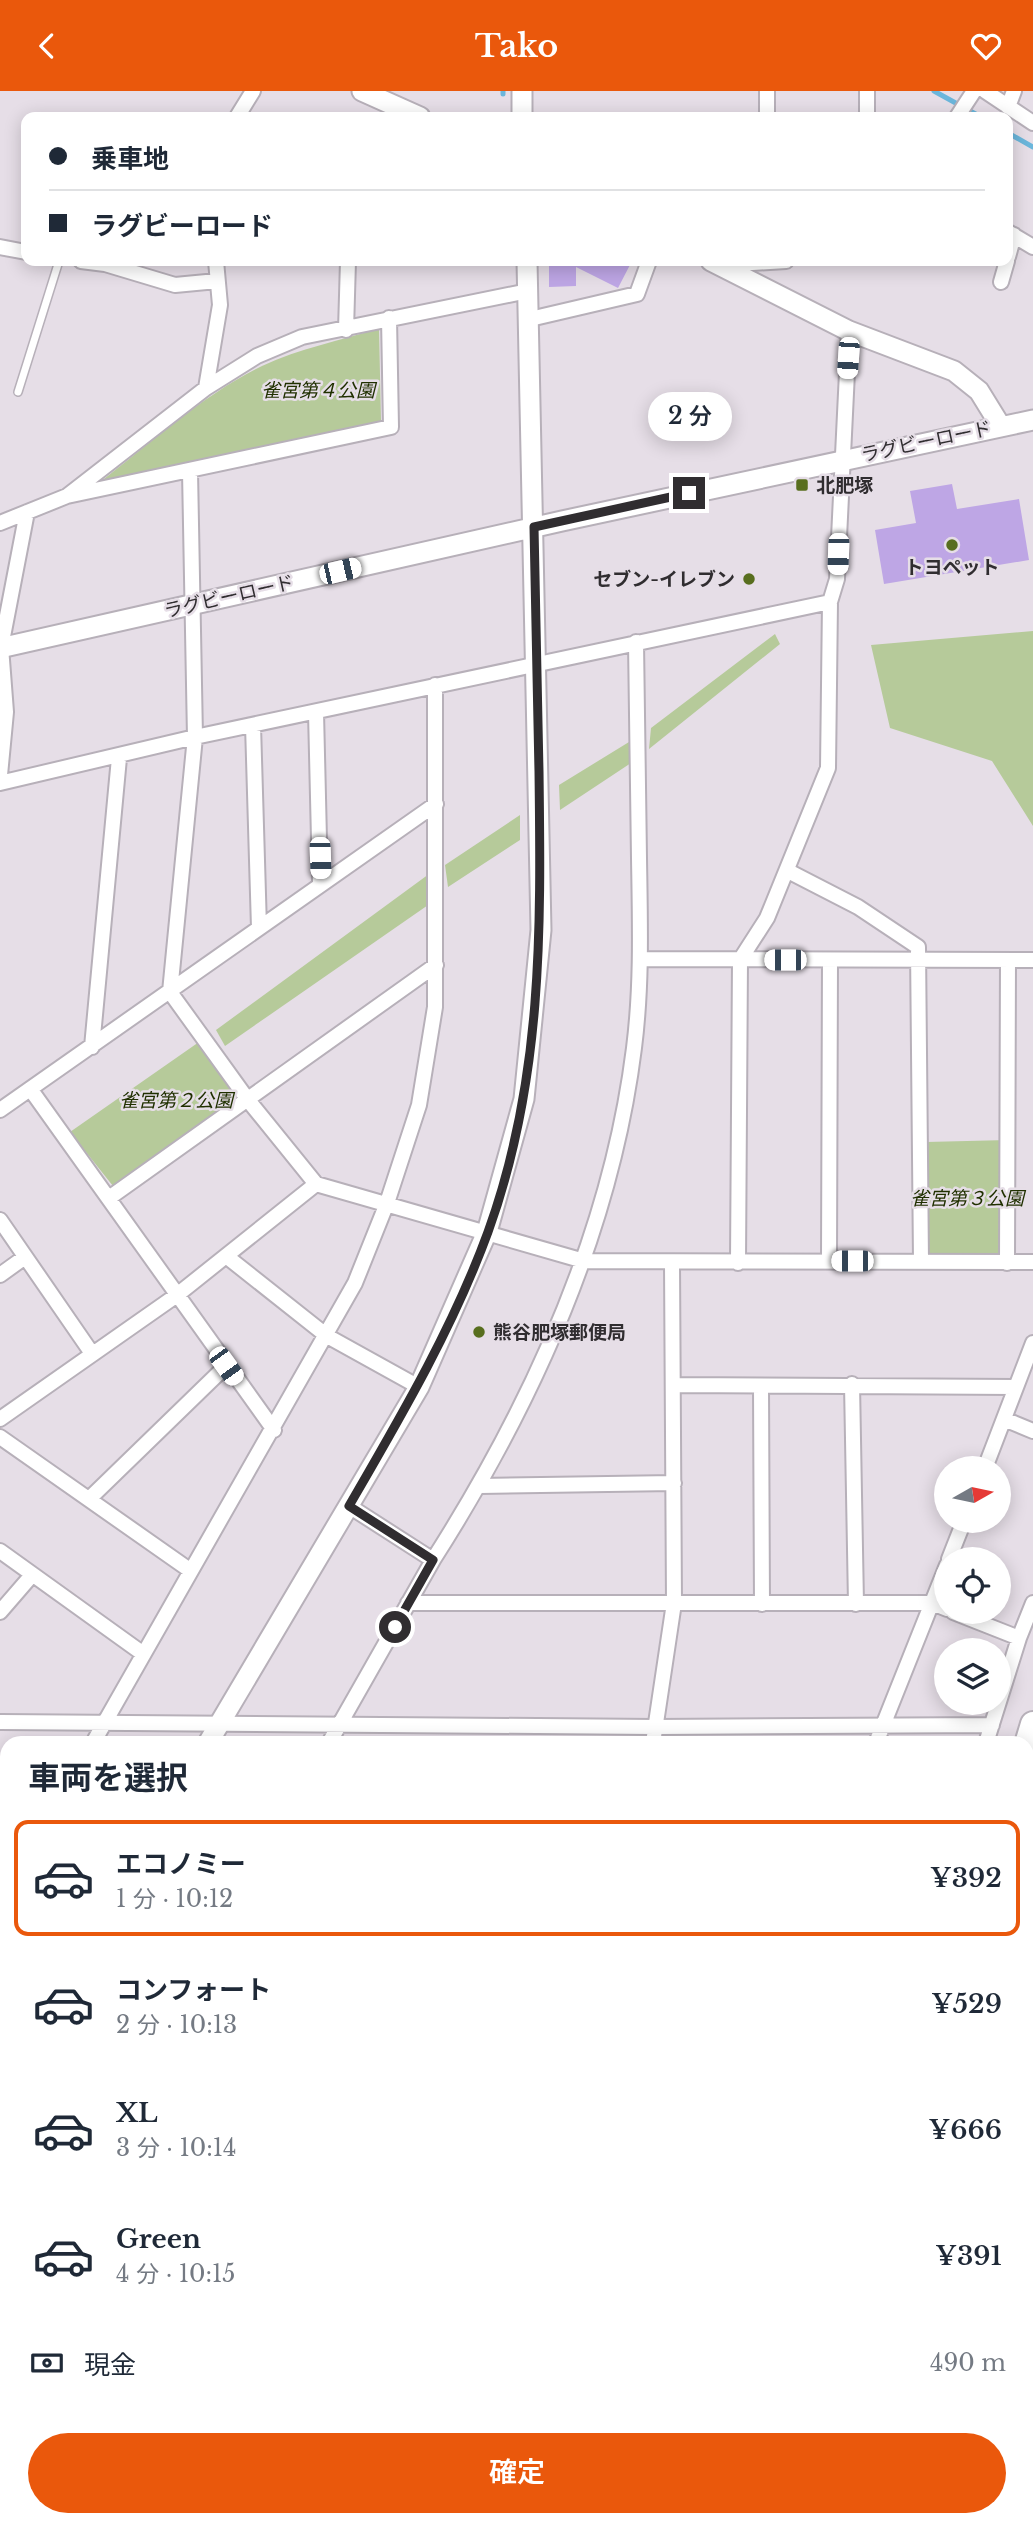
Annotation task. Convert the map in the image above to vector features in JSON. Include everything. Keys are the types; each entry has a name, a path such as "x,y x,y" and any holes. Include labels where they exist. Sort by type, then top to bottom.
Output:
{"street":[{"path":"240,112 253,91"},
{"path":"362,91 392,98 413,112"},
{"path":"522,91 522,112"},
{"path":"767,91 767,112"},
{"path":"867,91 867,112"},
{"path":"985,91 1033,123"},
{"path":"1008,107 1014,91"},
{"path":"960,112 972,94"},
{"path":"1013,234 1033,247"},
{"path":"0,247 21,251"},
{"path":"112,266 175,285 218,281"},
{"path":"206,388 220,305 216,266"},
{"path":"345,330 348,266"},
{"path":"212,1736 419,1387 488,1232 524,1098 541,930 527,266"},
{"path":"530,319 637,294 647,266"},
{"path":"721,266 849,331 954,371 979,391 1000,425"},
{"path":"1001,282 1005,266"},
{"path":"67,496 206,388 257,356 302,337 528,291"},
{"path":"0,523 67,496 391,427 388,318"},
{"path":"738,1263 740,960 767,918 828,768 830,601 837,579 849,331"},
{"name":"ラグビーロード","path":"0,648 534,527 1033,420"},
{"path":"190,471 195,737 170,992 248,1100 316,1184 584,1261 1033,1262"},
{"path":"0,775 6,712 0,648 27,512"},
{"path":"0,783 119,758 195,737 830,601"},
{"path":"333,1736 433,1560 480,1486 527,1393 584,1261 611,1166 634,1049 641,959 636,642"},
{"path":"97,1736 142,1653 274,1430 355,1283 387,1203 419,1105 435,1007 435,685"},
{"path":"316,712 320,882"},
{"path":"253,725 259,928"},
{"path":"92,1047 119,758"},
{"path":"0,1110 170,992 320,882 436,804"},
{"path":"788,871 858,907 918,947 921,1261"},
{"path":"641,959 1033,960"},
{"path":"1007,1263 1009,960"},
{"path":"829,1261 830,961"},
{"path":"109,1198 436,965"},
{"path":"31,1090 274,1430"},
{"path":"0,1419 91,1352 177,1295 316,1184"},
{"path":"0,1220 91,1352"},
{"path":"226,1256 327,1335 419,1387"},
{"path":"0,1275 25,1257"},
{"path":"654,1736 674,1603 672,1263"},
{"path":"990,1456 1033,1343"},
{"path":"89,1499 226,1366"},
{"path":"852,1384 856,1604"},
{"path":"674,1385 1016,1387"},
{"path":"761,1387 762,1604"},
{"path":"1004,1419 1033,1431"},
{"path":"0,1437 191,1571"},
{"path":"480,1486 674,1483"},
{"path":"349,1506 433,1560"},
{"path":"0,1551 142,1653"},
{"path":"0,1612 32,1575"},
{"path":"879,1736 934,1598"},
{"path":"408,1603 932,1603"},
{"path":"988,1736 1019,1638 1033,1604"},
{"path":"983,1624 1019,1638"},
{"path":"0,1722 104,1725 219,1723 656,1727 992,1725"}],"lane":[{"path":"18,392 58,266"}],"green space":[{"name":"雀宮第４公園","path":"379,328 381,421 100,482 179,419 242,377 291,354"},
{"path":"1033,631 1033,826 992,761 890,728 871,645"},
{"path":"775,634 780,644 649,749 651,728"},
{"path":"629,742 631,763 560,810 559,785"},
{"path":"520,815 520,840 448,887 445,865"},
{"path":"429,874 431,903 225,1046 216,1030"},
{"name":"雀宮第２公園","path":"199,1042 238,1099 113,1186 70,1132"},
{"name":"雀宮第３公園","path":"1008,1140 1007,1257 927,1255 926,1142"}],"building":[{"path":"549,266 629,266 618,288 576,267 576,286 549,287"},
{"name":"トヨペット","path":"952,484 957,509 1019,499 1029,560 884,584 875,530 916,523 910,491"}],"waterway":[{"path":"934,91 972,112"},
{"path":"1013,136 1033,147"}],"place":[{"name":"北肥塚","path":"802,485"},
{"name":"トヨペット","path":"952,545"},
{"name":"セブン-イレブン","path":"749,579"},
{"name":"熊谷肥塚郵便局","path":"479,1332"}],"route":[{"path":"395,1627 433,1560 349,1506 419,1387 488,1232 524,1098 533,1027 541,930 534,527 689,493"}]}
